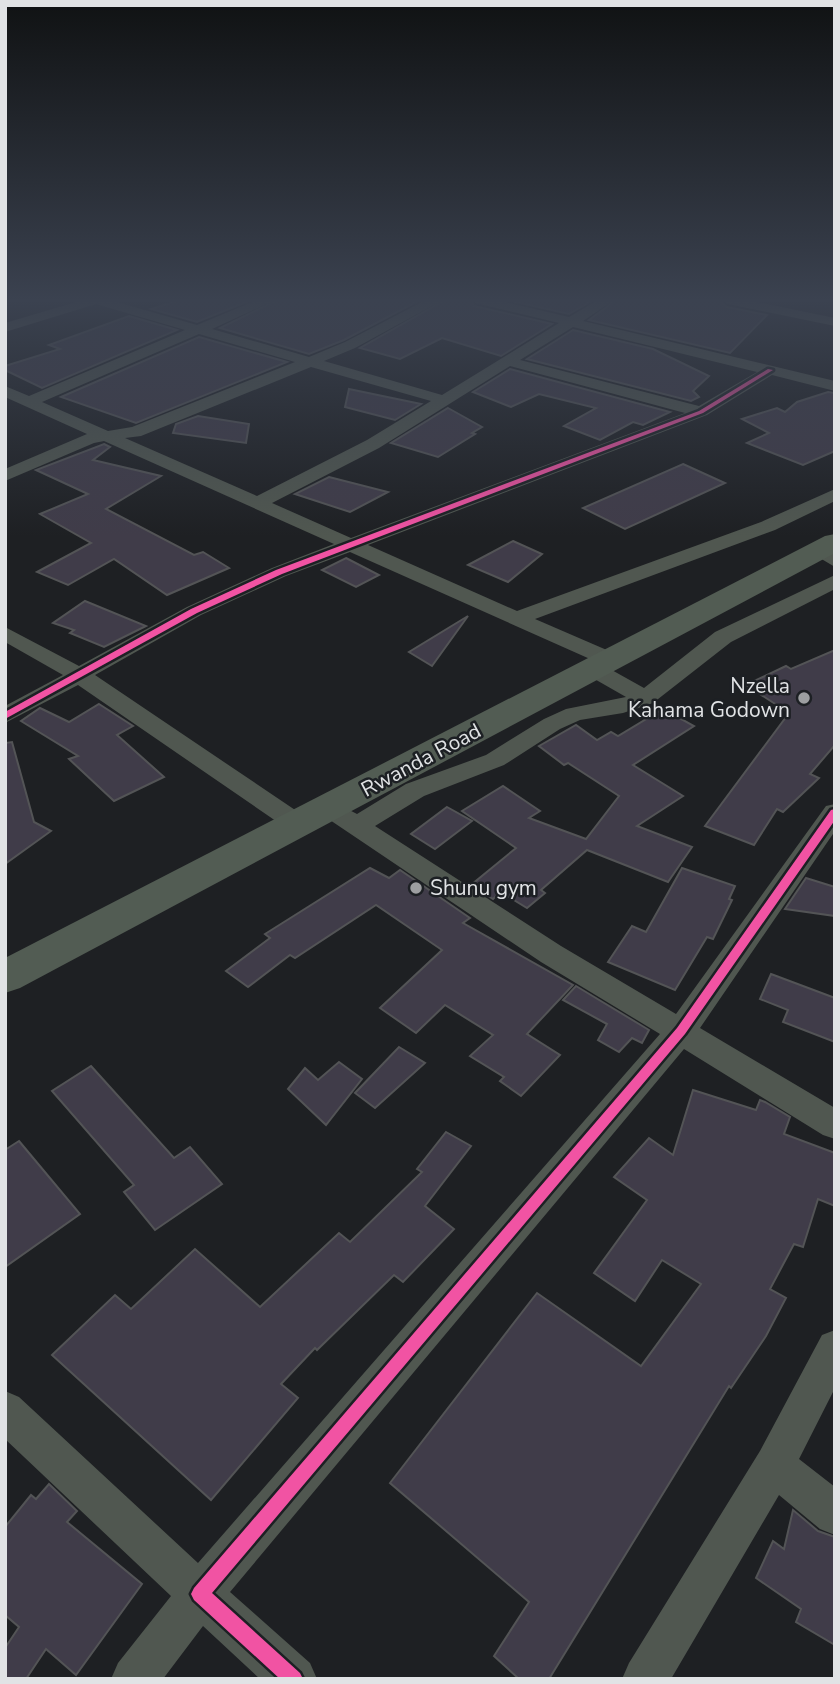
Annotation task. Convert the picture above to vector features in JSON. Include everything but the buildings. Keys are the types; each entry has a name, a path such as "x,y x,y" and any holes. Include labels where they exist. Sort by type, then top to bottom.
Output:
{"highway":[{"name":"Rwanda Road","path":"5,976 298,824 343,817 600,664 830,559"}],"street":[{"path":"30,401 83,379"},
{"path":"5,476 90,438 143,429 270,379"},
{"path":"365,379 443,400"},
{"path":"258,503 373,444 478,379"},
{"path":"574,379 701,412"},
{"path":"5,716 220,598 279,572 701,412 721,403 757,379"},
{"path":"805,379 835,386"},
{"path":"5,391 517,618 600,664 645,698"},
{"path":"517,618 746,535 835,494"},
{"path":"343,817 495,761 552,724 574,714 623,706 645,698 723,637 792,605 830,559"},
{"path":"5,633 79,675 298,824"},
{"path":"134,1679 200,1594 681,1031 835,812"},
{"path":"343,817 551,954 835,1125"},
{"path":"645,1679 774,1465 835,1348"},
{"path":"5,1411 294,1679"},
{"path":"774,1465 835,1514"}],"cycle path":[{"path":"5,716 194,611 279,572 701,412 756,379"},
{"path":"294,1679 200,1594 681,1031 835,812"}],"place":[{"name":"Nzella Kahama Godown","path":"804,698"},
{"name":"Shunu gym","path":"416,888"}]}
